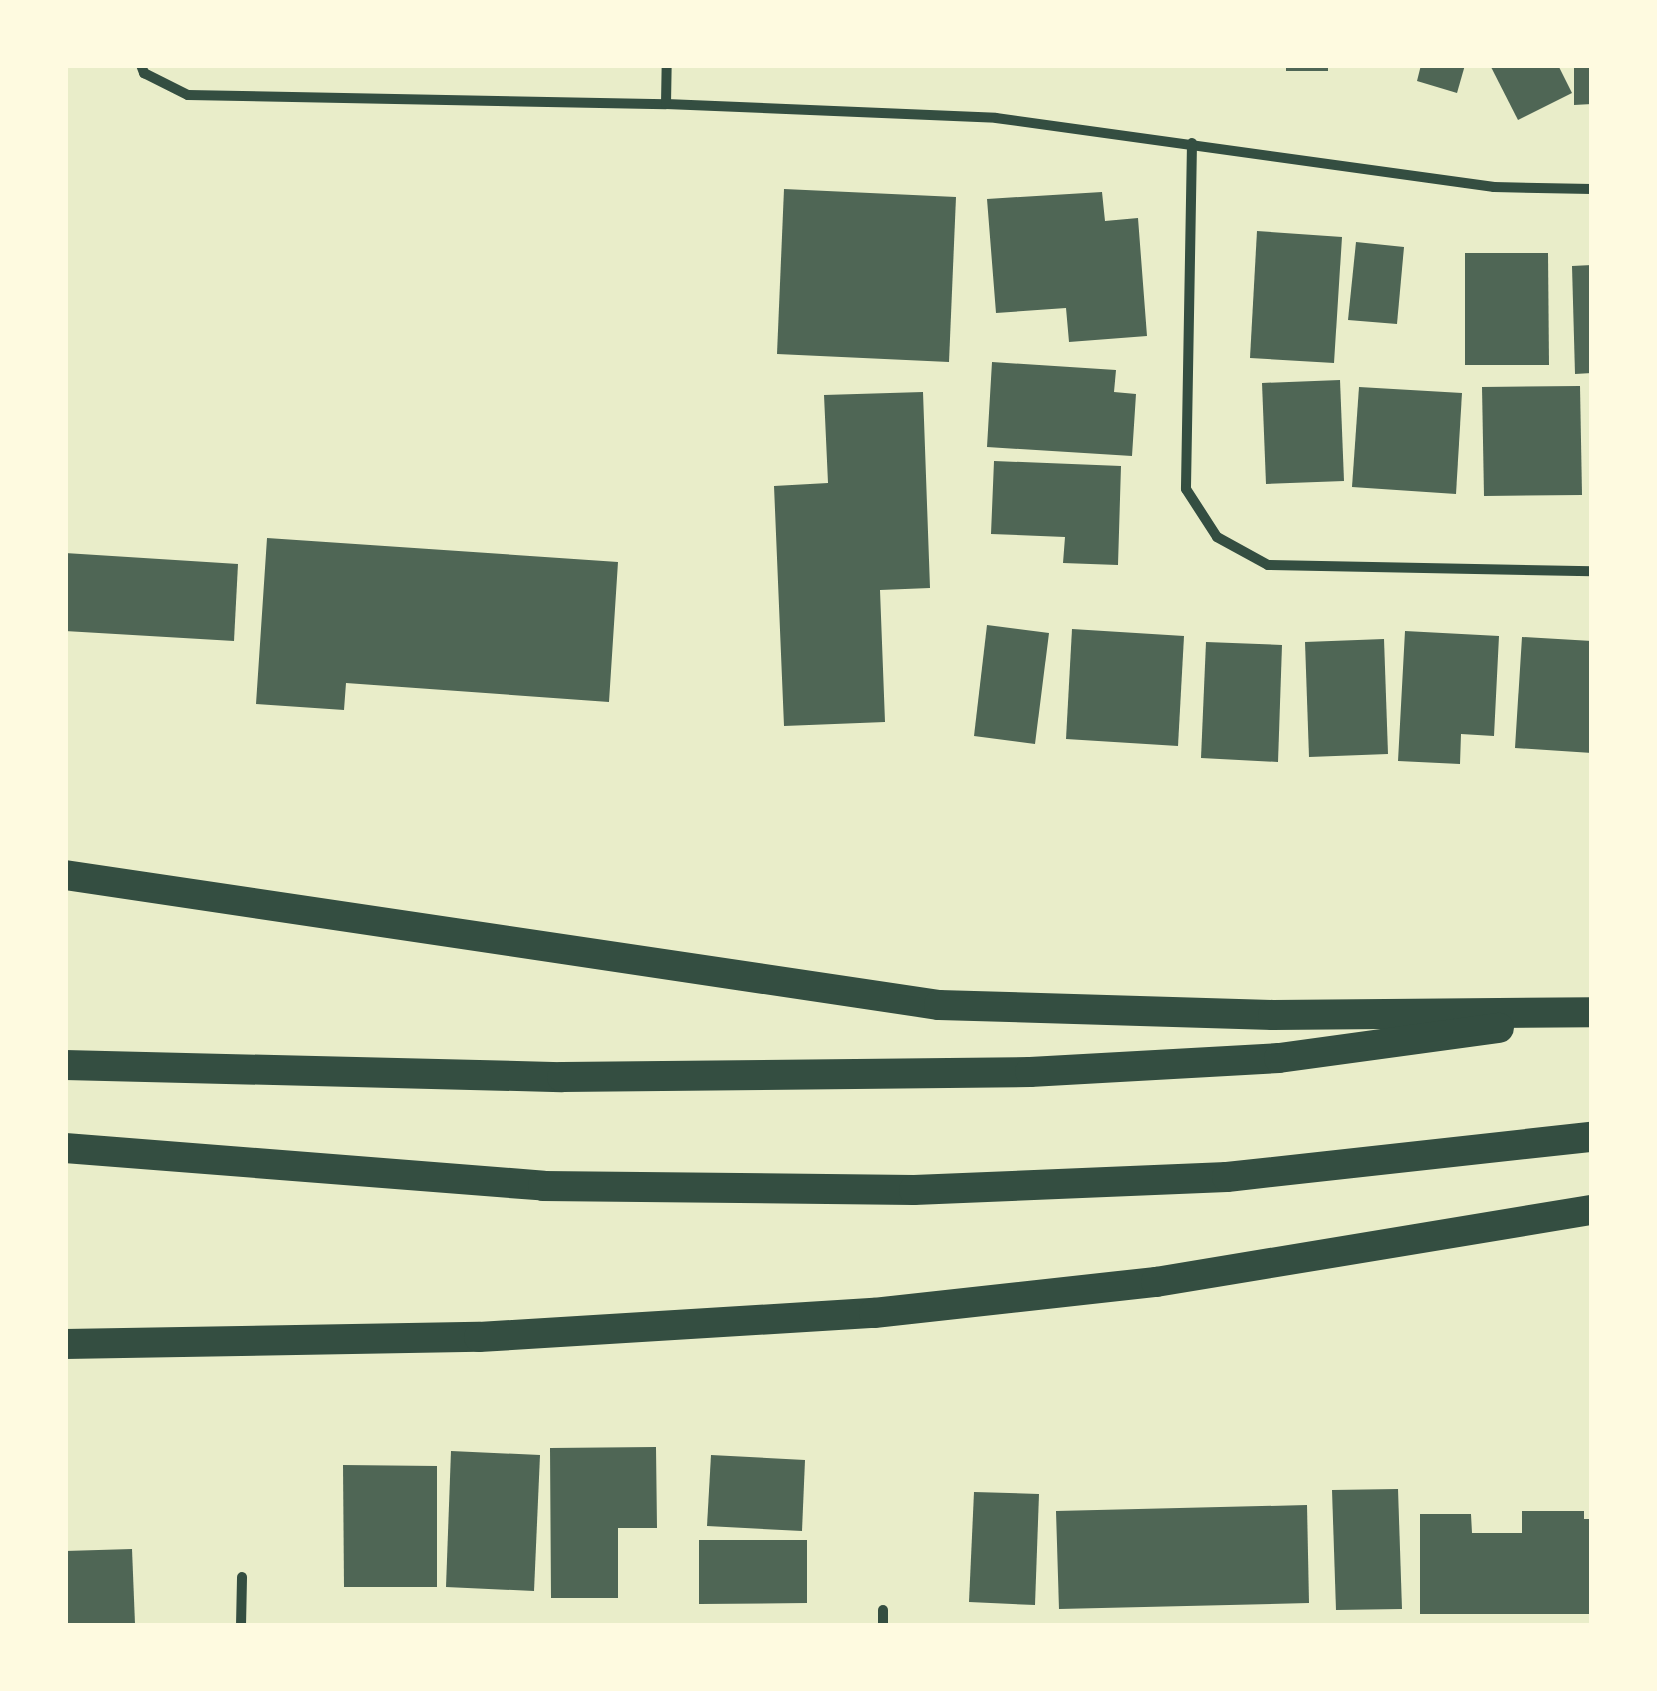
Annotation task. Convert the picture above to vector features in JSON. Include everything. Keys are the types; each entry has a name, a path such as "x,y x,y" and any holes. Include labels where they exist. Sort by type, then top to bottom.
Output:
{"highway":[{"path":"65,875 939,1006 1272,1014 1592,1014"},
{"path":"65,1065 562,1077 1030,1072 1280,1058 1592,1014"},
{"path":"65,1148 543,1186 914,1190 1227,1176 1592,1137"},
{"path":"65,1344 479,1337 874,1314 1156,1282 1592,1210"}],"street":[{"path":"141,65 144,73 188,95 666,104 996,118 1494,187 1592,189"},
{"path":"666,104 667,65"},
{"path":"1192,143 1186,489 1217,537 1268,565 1592,572"},
{"path":"241,1626 242,1576"},
{"path":"883,1610 883,1626"}],"building":[{"path":"1286,65 1328,65 1328,71 1286,71"},
{"path":"1421,65 1465,65 1457,93 1417,81"},
{"path":"1490,65 1558,65 1572,93 1518,120"},
{"path":"1574,65 1592,65 1592,104 1574,105"},
{"path":"784,189 956,197 949,362 777,354"},
{"path":"1102,192 1105,221 1138,218 1147,336 1069,342 1066,308 996,313 987,199"},
{"path":"1257,231 1342,237 1334,363 1250,358"},
{"path":"1356,242 1404,247 1397,324 1348,320"},
{"path":"1465,253 1548,253 1549,365 1465,365"},
{"path":"1592,265 1592,373 1575,374 1572,266"},
{"path":"992,362 1116,370 1114,392 1136,394 1132,456 987,447"},
{"path":"1340,380 1344,481 1266,484 1262,383"},
{"path":"1580,386 1582,495 1484,496 1482,387"},
{"path":"1359,387 1462,393 1456,494 1352,487"},
{"path":"923,392 930,588 880,590 885,722 784,726 774,486 828,483 824,395"},
{"path":"994,461 1121,466 1118,565 1063,563 1065,537 991,534"},
{"path":"267,538 618,562 609,702 346,683 344,710 256,704"},
{"path":"65,553 238,564 234,641 65,631"},
{"path":"987,625 1049,633 1035,744 974,736"},
{"path":"1072,629 1184,636 1178,746 1066,739"},
{"path":"1405,631 1499,636 1494,736 1461,734 1460,764 1398,761"},
{"path":"1522,637 1592,641 1592,753 1515,748"},
{"path":"1384,639 1388,754 1309,757 1305,642"},
{"path":"1206,642 1282,645 1278,762 1201,758"},
{"path":"656,1447 657,1528 618,1528 618,1598 551,1598 550,1448"},
{"path":"451,1451 540,1455 534,1591 446,1587"},
{"path":"711,1455 805,1460 802,1531 707,1526"},
{"path":"343,1465 437,1466 437,1587 344,1587"},
{"path":"1398,1489 1402,1609 1336,1610 1332,1490"},
{"path":"974,1492 1039,1494 1035,1605 969,1602"},
{"path":"1307,1505 1309,1603 1059,1609 1056,1511"},
{"path":"1522,1511 1584,1511 1584,1519 1592,1519 1592,1614 1420,1614 1420,1514 1471,1514 1472,1533 1522,1533"},
{"path":"699,1540 807,1540 807,1603 699,1604"},
{"path":"132,1549 135,1624 65,1626 65,1551"}]}
